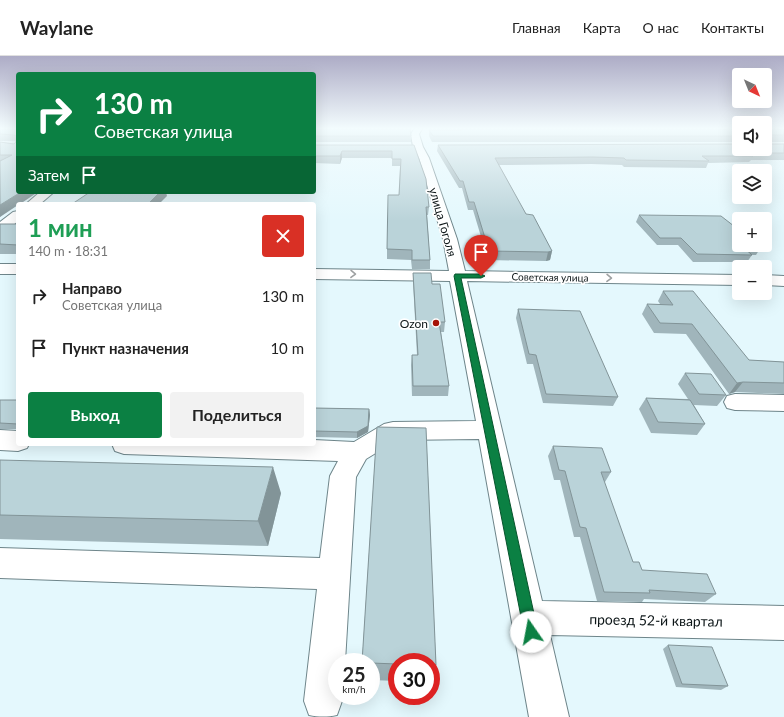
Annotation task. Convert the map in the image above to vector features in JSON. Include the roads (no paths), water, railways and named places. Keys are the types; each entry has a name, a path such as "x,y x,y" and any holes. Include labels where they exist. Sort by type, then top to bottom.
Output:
{"street":[{"name":"улица Гоголя","path":"425,160 450,239 549,717"},
{"path":"35,202 45,194"},
{"path":"0,229 16,217"},
{"path":"0,269 16,270"},
{"name":"Советская улица","path":"316,274 732,280"},
{"path":"772,280 784,281"},
{"path":"734,402 784,403"},
{"path":"324,701 343,476 357,452 393,431 489,430"},
{"path":"0,440 16,440"},
{"path":"182,446 357,452"},
{"path":"0,563 335,574"},
{"name":"проезд 52-й квартал","path":"528,618 784,622"}],"place":[{"name":"Ozon","path":"436,323"}]}
